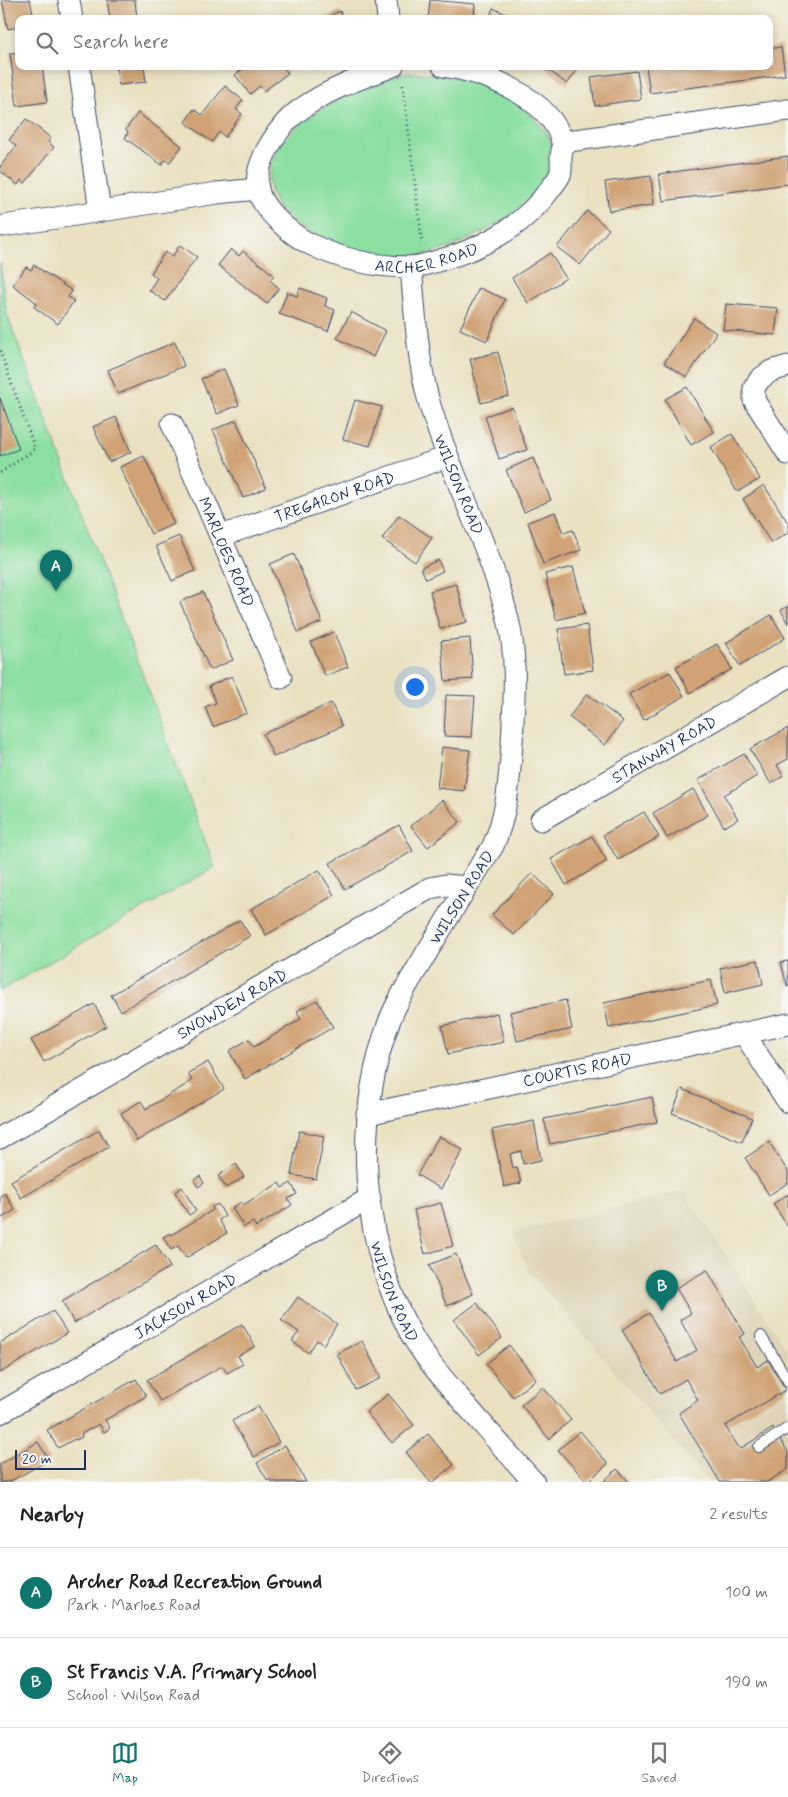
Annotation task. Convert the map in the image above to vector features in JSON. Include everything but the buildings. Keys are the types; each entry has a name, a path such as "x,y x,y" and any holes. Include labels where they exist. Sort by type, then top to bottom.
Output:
{"street":[{"path":"69,0 71,15"},
{"path":"386,0 388,15"},
{"path":"80,70 100,211"},
{"path":"457,70 492,80 518,92 542,111 552,122 562,142 788,110"},
{"path":"2,227 258,189 261,161 278,132 299,110 344,83 398,75"},
{"name":"ARCHER ROAD","path":"258,189 270,212 296,237 326,253 369,264 418,266 471,250 513,228 526,217 538,206 560,175 562,142"},
{"name":"WILSON ROAD","path":"418,266 421,362 429,400 447,457 487,550 508,616 513,660 513,727 504,821 493,846 406,987 390,1021 377,1062 367,1114 366,1148 370,1198 376,1242 394,1297 411,1334 431,1364 534,1482"},
{"path":"788,366 771,371 760,379 754,388 754,400 788,454"},
{"name":"MARLOES ROAD","path":"172,424 281,678"},
{"name":"TREGARON ROAD","path":"221,536 447,457"},
{"name":"STANWAY ROAD","path":"541,820 788,677"},
{"name":"SNOWDEN ROAD","path":"0,1138 430,888 446,885 466,887"},
{"name":"COURTIS ROAD","path":"367,1114 745,1035 788,1024"},
{"path":"745,1035 788,1102"},
{"name":"JACKSON ROAD","path":"0,1413 370,1198"}],"lane":[{"path":"761,1336 788,1381"},
{"path":"759,1447 788,1428"}],"path":[{"path":"398,75 418,266"},
{"path":"0,351 35,449 0,473"}],"shaded area":[{"path":"684,1191 788,1352 788,1482 709,1482 528,1270 513,1232"}],"green space":[{"path":"409,73 454,77 483,85 497,91 527,111 538,121 547,134 553,153 549,172 537,189 521,206 478,234 455,245 416,256 382,256 348,248 320,238 289,219 274,200 269,176 275,154 290,134 312,116 337,100 363,88"},
{"path":"0,263 7,315 215,867 0,991"}],"place":[{"name":"Archer Road Recreation Ground","path":"56,591"},
{"name":"St Francis V.A. Primary School","path":"662,1311"}]}
